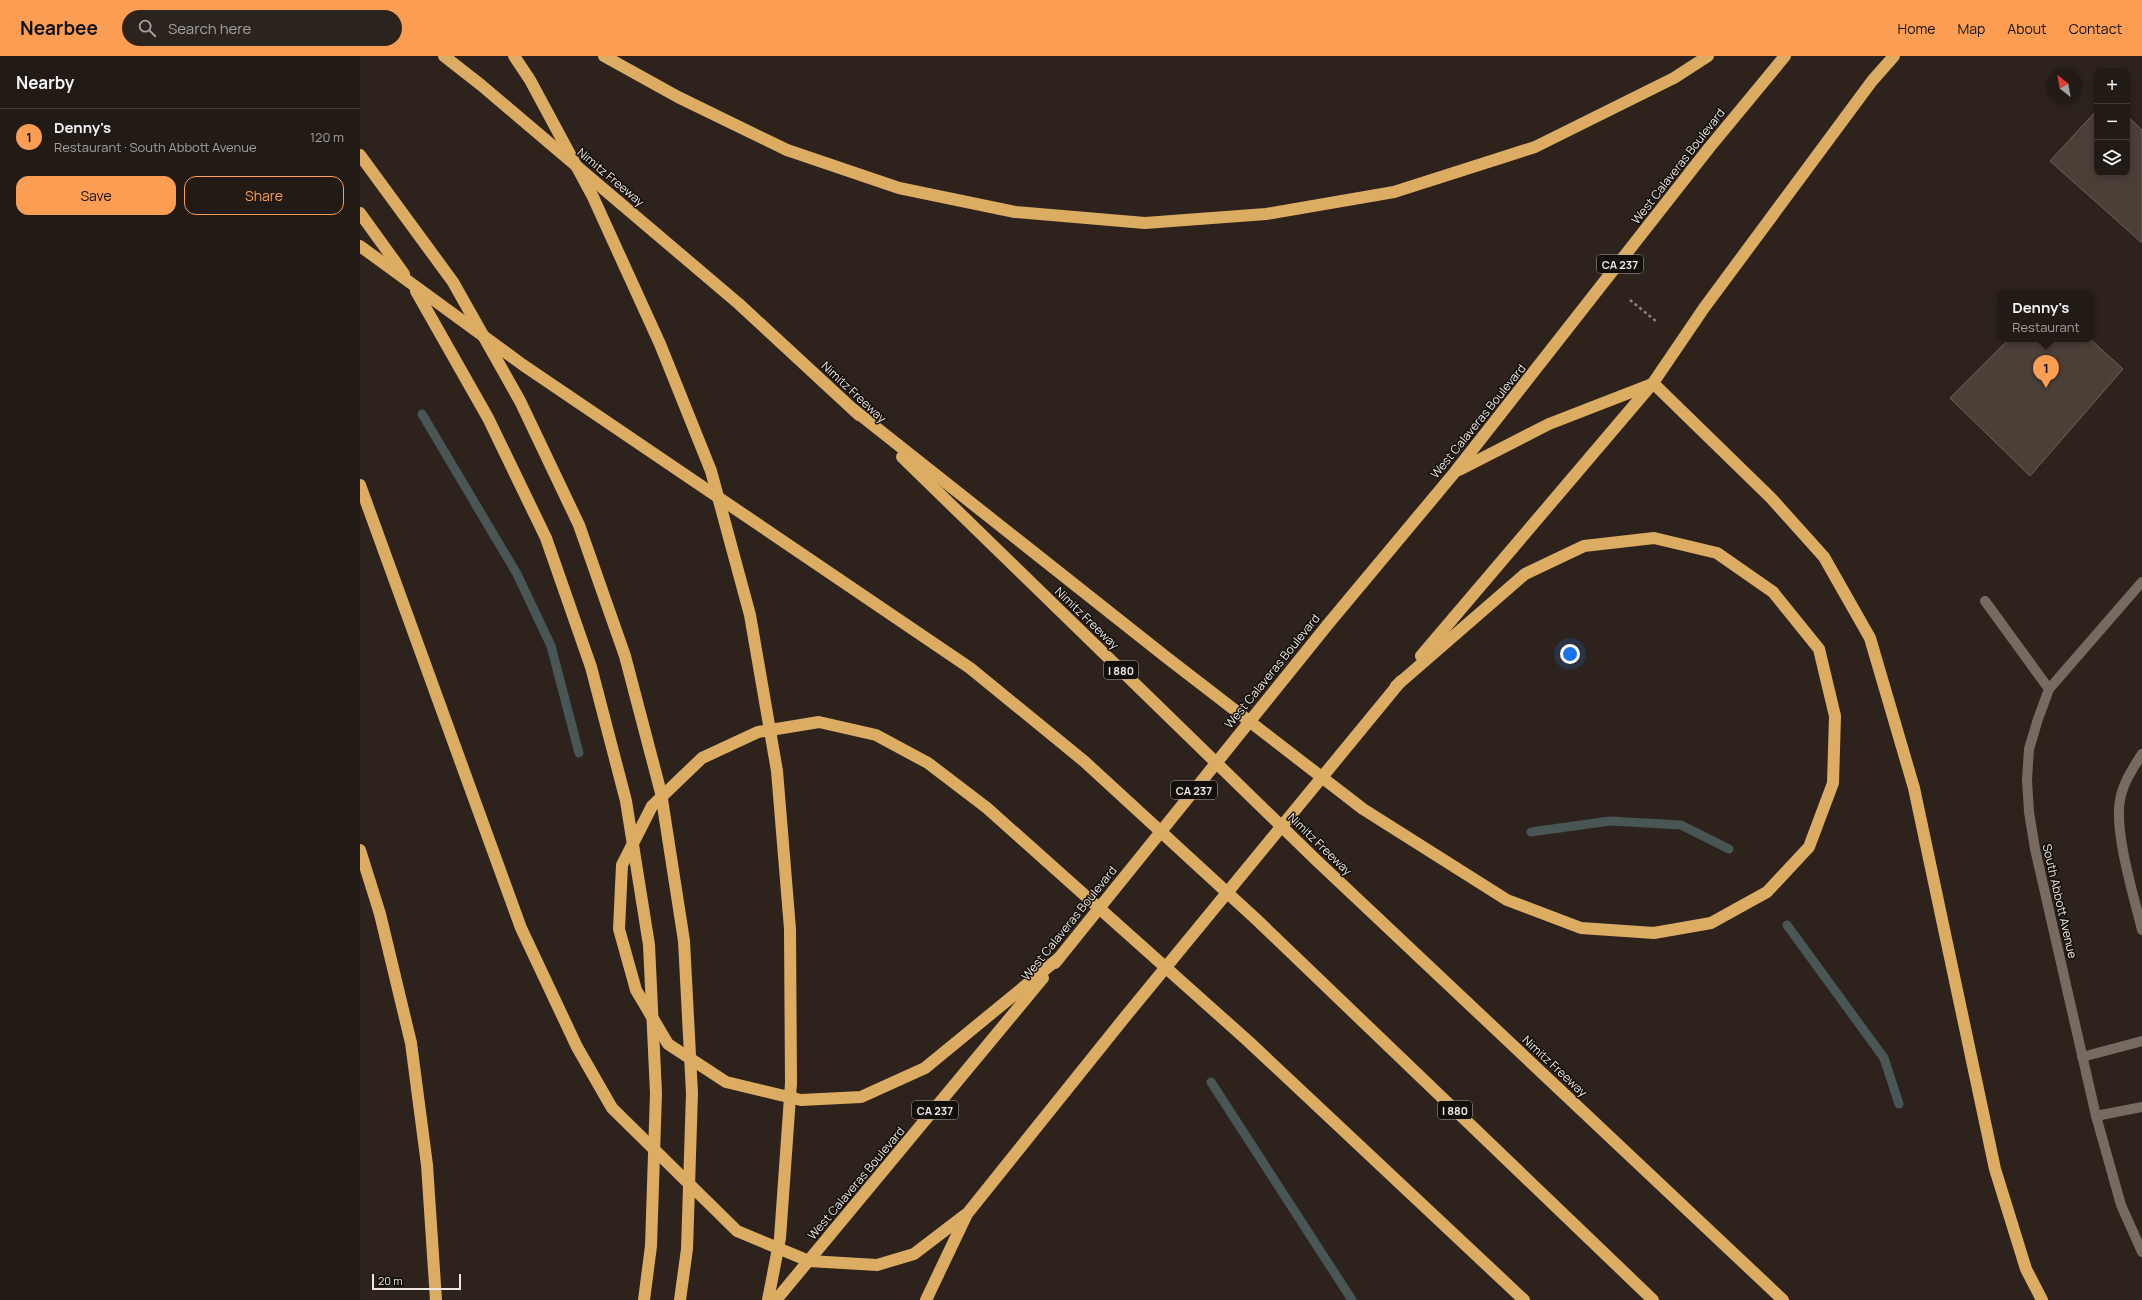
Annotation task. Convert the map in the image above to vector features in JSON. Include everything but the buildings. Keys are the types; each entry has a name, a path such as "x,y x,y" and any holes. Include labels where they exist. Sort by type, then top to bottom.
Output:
{"highway":[{"name":"Nimitz Freeway","path":"444,56 487,90 739,304 854,410 1314,858 1783,1300"},
{"path":"514,56 530,80 593,197 660,344 711,471 750,615 777,771 790,929 792,1083 780,1238 768,1300"},
{"path":"604,56 678,97 787,150 899,188 1015,212 1145,223 1266,214 1394,192 1535,147 1674,78 1708,56"},
{"name":"West Calaveras Boulevard","path":"776,1300 1059,958 1329,623 1455,472 1709,148 1785,56"},
{"path":"926,1300 967,1214 1125,1017 1396,686 1653,383 1704,308 1872,81 1894,56"},
{"path":"360,155 375,173 453,282 520,401 579,525 625,656 661,793 684,941 692,1093 687,1249 680,1300"},
{"path":"360,213 423,301 488,418 546,538 590,667 626,801 649,945 656,1093 651,1246 644,1300"},
{"name":"I 880","path":"360,246 530,370 970,668 1073,752 1257,920 1653,1300"},
{"path":"1455,472 1549,424 1653,383"},
{"path":"1653,383 1771,498 1824,557 1870,638 1914,788 1995,1169 2026,1269 2042,1300"},
{"path":"854,410 1166,657 1363,809 1515,903 1581,928 1654,933 1711,923 1767,892 1809,847 1833,783 1835,716 1819,649 1773,592 1717,553 1654,538 1584,546 1525,574 1396,686"},
{"path":"360,485 521,928 577,1047 612,1108 737,1230 809,1261 876,1265 914,1254 967,1214"},
{"path":"1059,958 925,1068 861,1096 801,1100 726,1082 668,1044 636,990 619,929 622,865 652,806 702,758 758,732 819,722 876,735 928,763 987,808 1254,1047 1524,1300"},
{"path":"360,850 380,914 411,1044 427,1165 437,1296"}],"street":[{"name":"South Abbott Avenue","path":"2142,582 2049,689 2029,749 2027,780 2029,812 2036,856 2096,1116 2121,1205 2142,1252"},
{"path":"1985,601 2049,689"},
{"path":"2142,754 2129,773 2120,801 2121,837 2142,930"},
{"path":"2082,1057 2142,1041"},
{"path":"2096,1116 2142,1106"}],"path":[{"path":"1630,300 1658,322"}],"waterway":[{"path":"422,414 517,574 551,646 579,753"},
{"path":"1531,832 1610,821 1681,825 1729,849"},
{"path":"1787,925 1884,1058 1899,1104"},
{"path":"1211,1082 1352,1300"}],"place":[{"name":"Denny's","path":"2046,388"}]}
